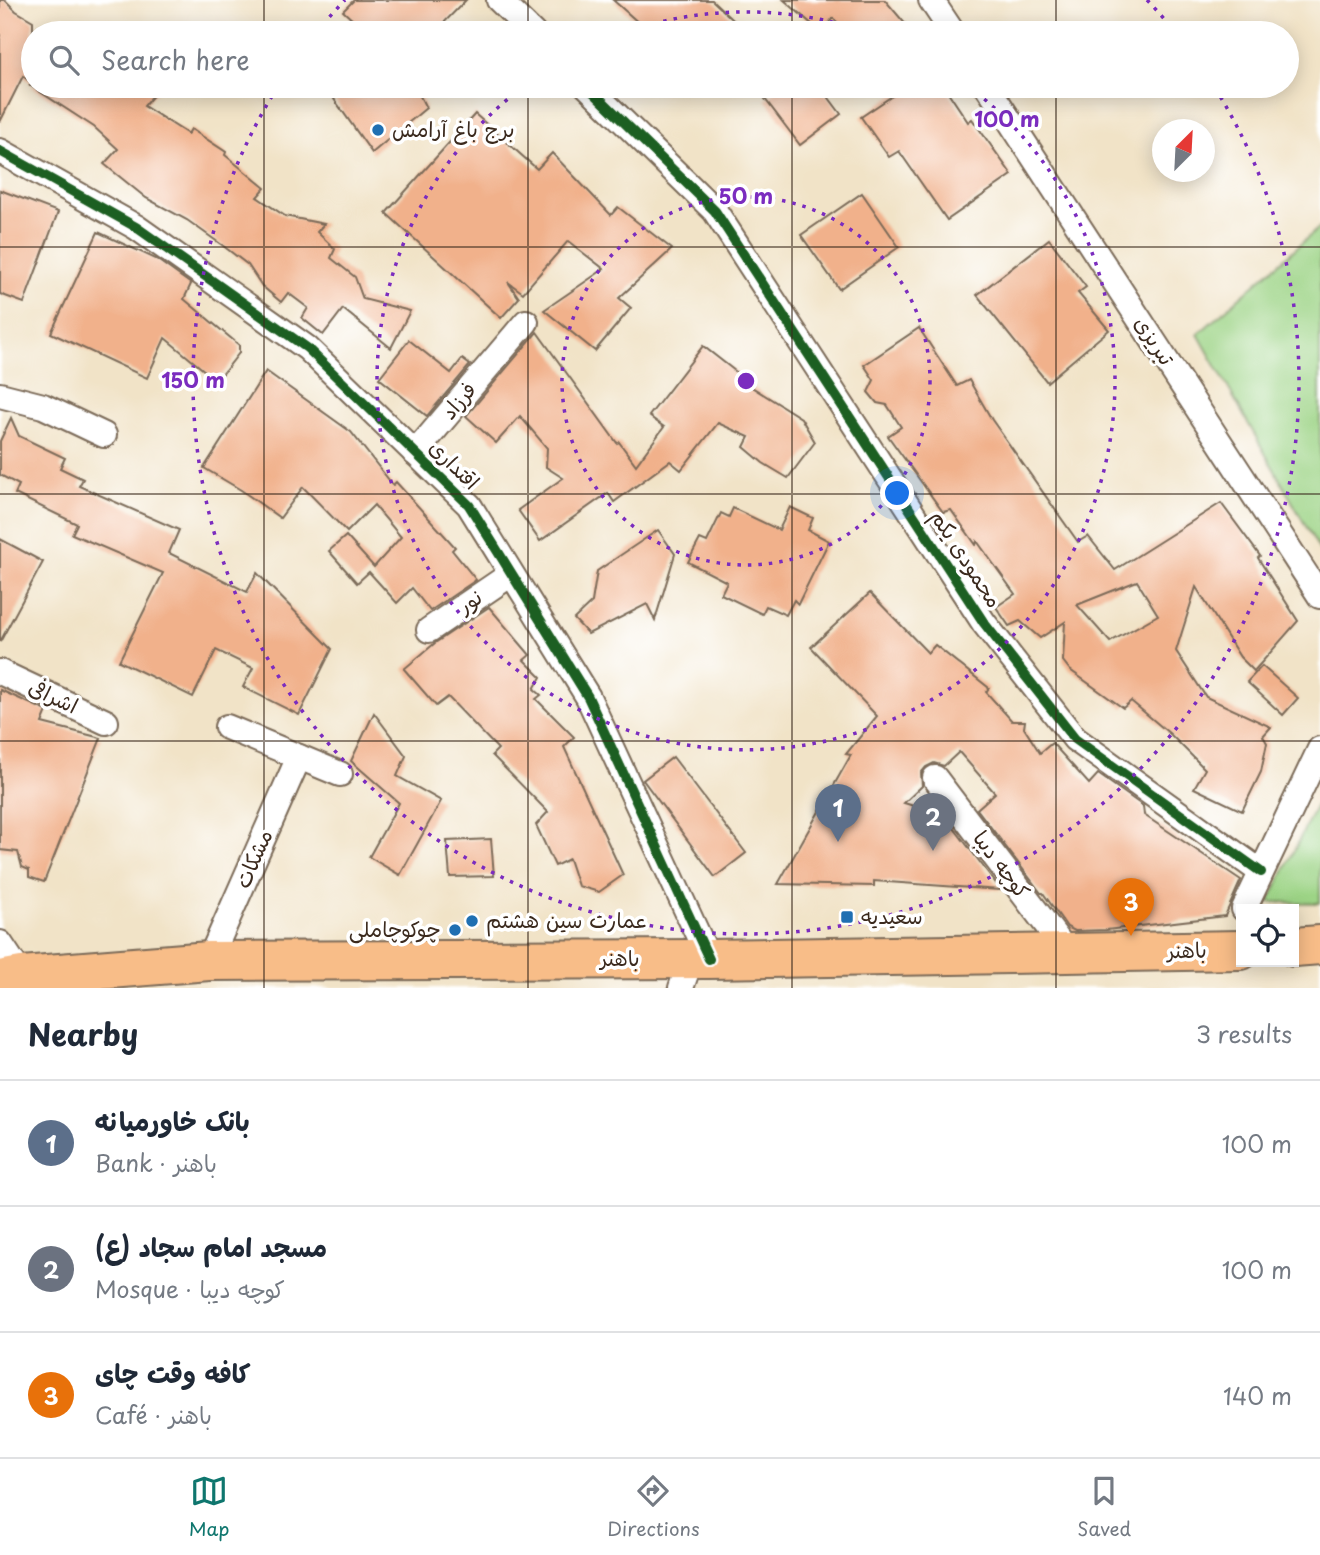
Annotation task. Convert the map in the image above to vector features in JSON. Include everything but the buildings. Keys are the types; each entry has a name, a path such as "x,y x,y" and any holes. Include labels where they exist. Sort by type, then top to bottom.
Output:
{"main road":[{"path":"1299,947 1320,945"},
{"name":"باهنر","path":"13,981 209,961 694,968 1068,953 1234,950"}],"street":[{"path":"499,0 521,21"},
{"path":"931,0 945,21"},
{"name":"محمودی یکم","path":"599,98 715,211 984,623 1075,739 1261,872"},
{"name":"تبریزی","path":"995,98 1320,596"},
{"name":"اقتداری","path":"0,151 136,227 307,348 469,505 588,697 694,968"},
{"name":"فرزاد","path":"415,453 526,322"},
{"path":"0,395 43,406 104,435"},
{"name":"نور","path":"429,631 511,574"},
{"name":"اشرافی","path":"0,672 106,722"},
{"path":"227,727 340,774"},
{"path":"1246,904 1320,749"},
{"name":"مشکات","path":"209,961 299,757"},
{"name":"کوچه دیبا","path":"935,778 1068,953"},
{"path":"0,943 13,981"}],"green space":[{"path":"1320,227 1320,551 1198,334"},
{"path":"1320,797 1320,903 1269,902"}],"cycle path":[{"path":"599,98 715,211 984,623 1075,739 1261,872"},
{"path":"0,151 136,227 307,348 469,505 588,697 709,959"}],"place":[{"name":"برج باغ آرامش","path":"378,130"},
{"name":"بانک خاورمیانه","path":"838,842"},
{"name":"مسجد امام سجاد (ع)","path":"933,851"},
{"name":"سعیدیه","path":"847,917"},
{"name":"عمارت سین هشتم","path":"472,921"},
{"name":"چوکوچاملی","path":"455,930"},
{"name":"کافه وقت چای","path":"1131,936"}]}
